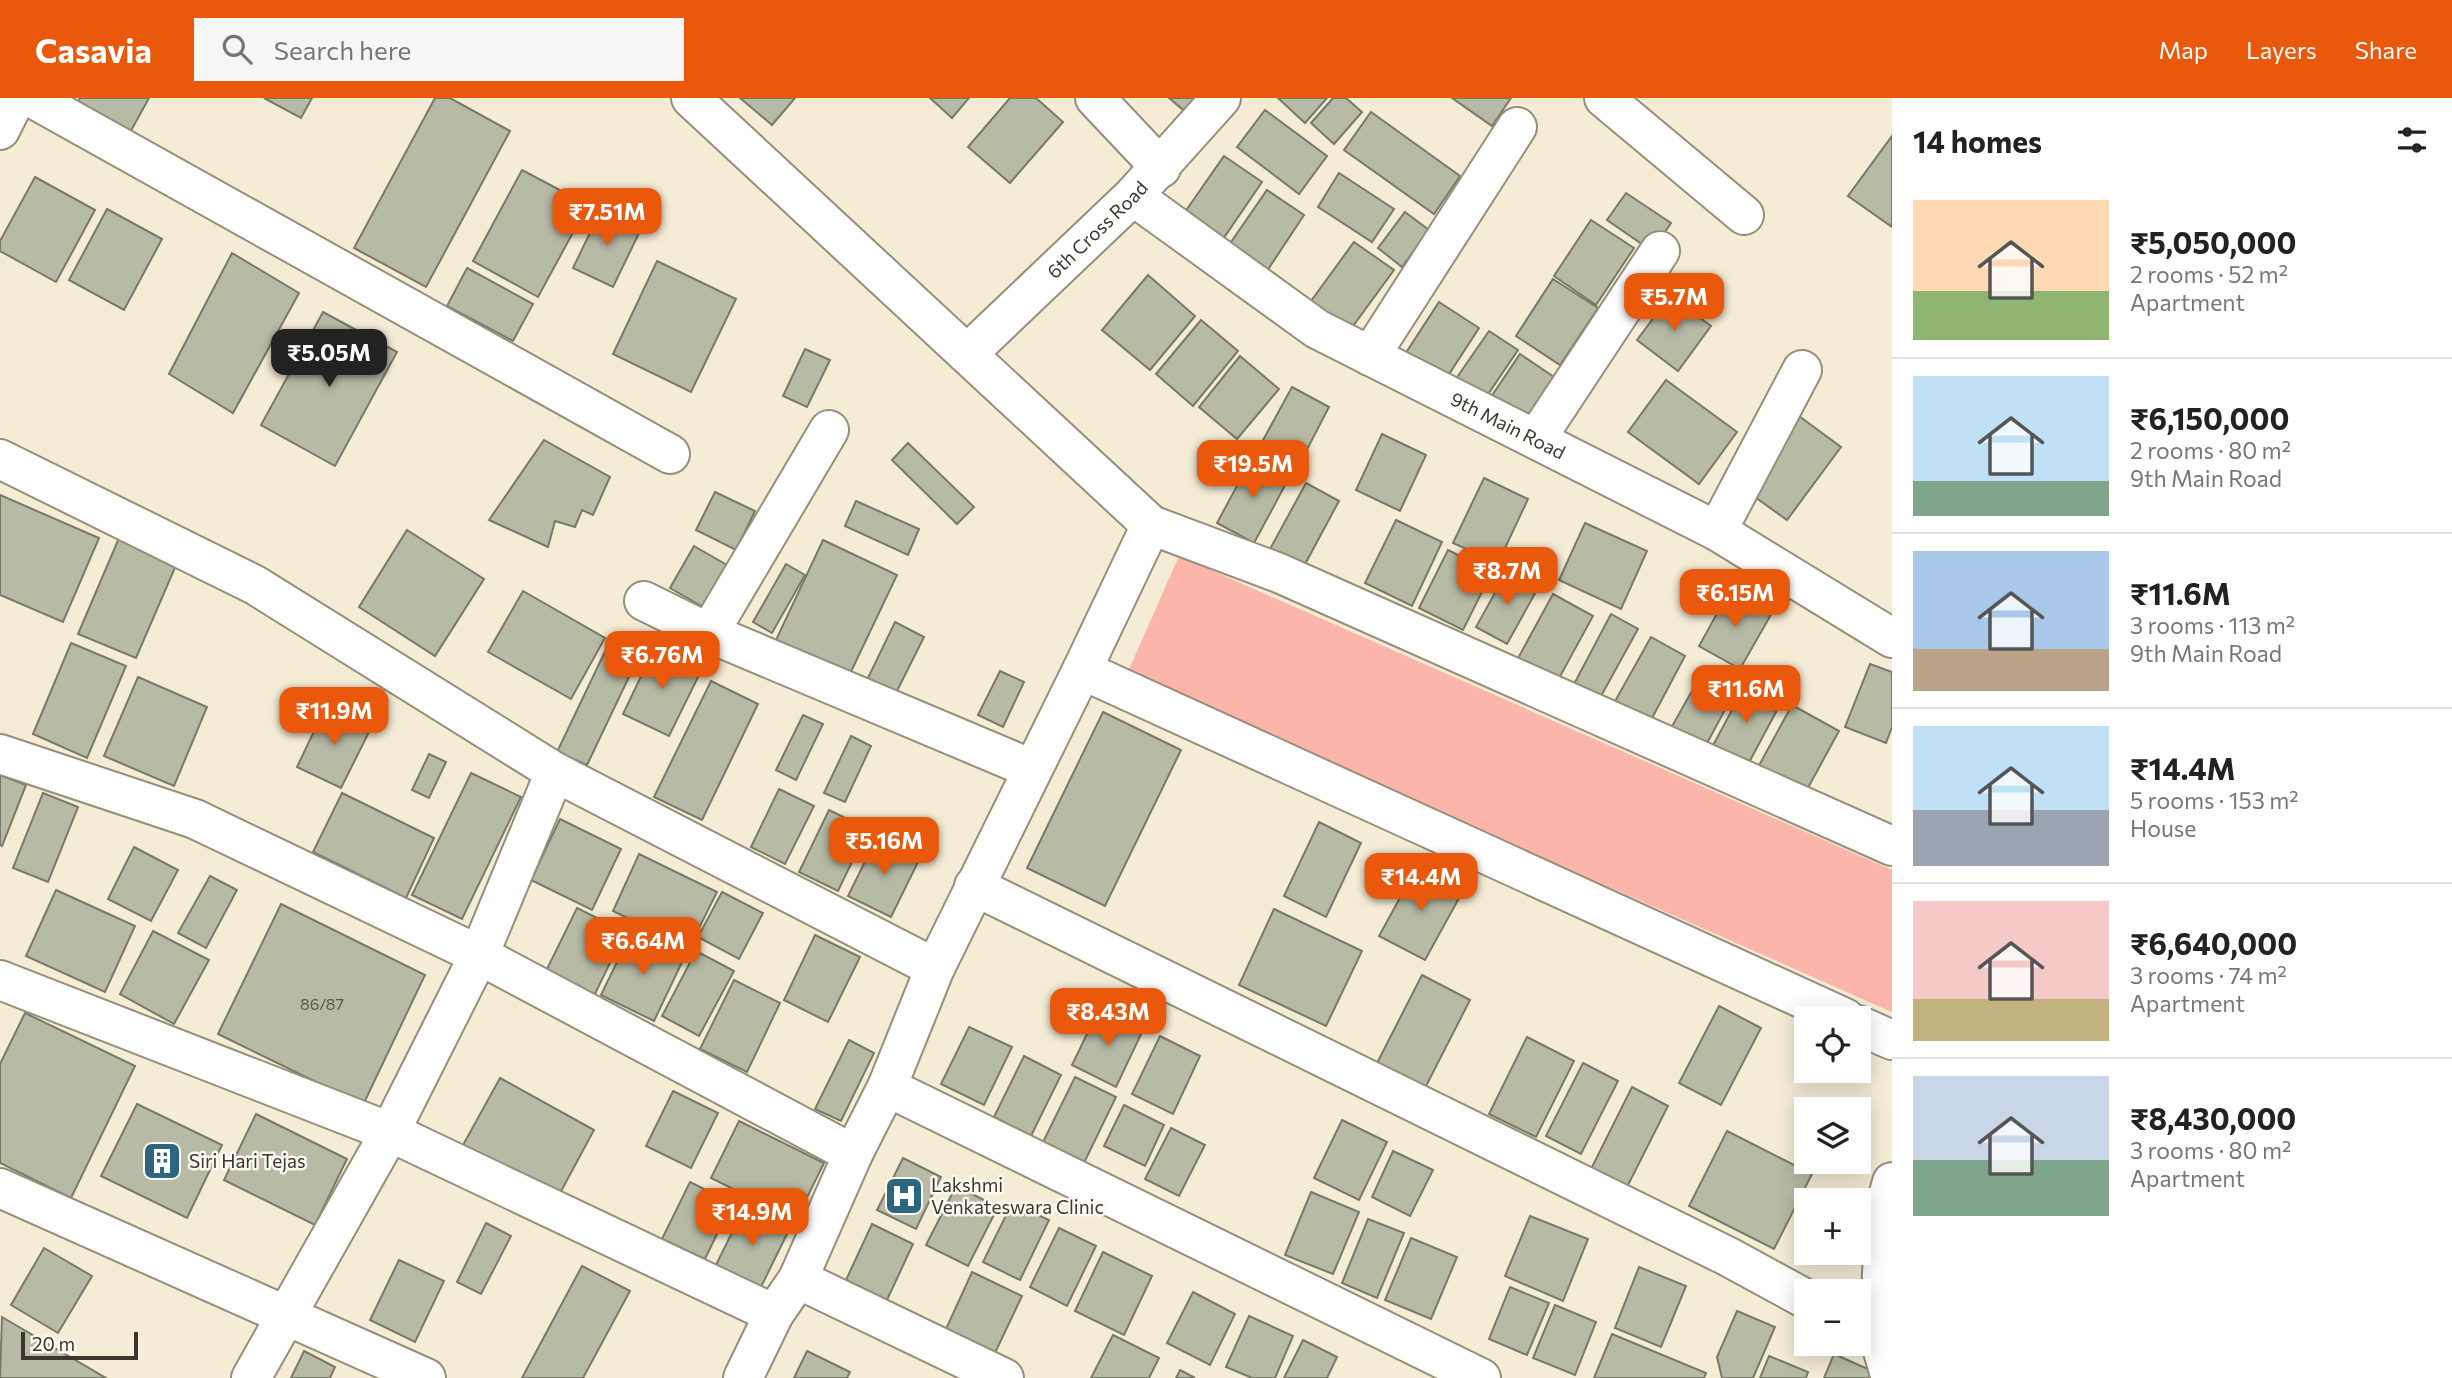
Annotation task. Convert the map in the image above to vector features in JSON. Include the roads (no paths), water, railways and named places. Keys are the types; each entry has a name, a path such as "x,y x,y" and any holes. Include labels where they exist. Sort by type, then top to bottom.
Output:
{"street":[{"path":"0,130 16,98"},
{"path":"33,98 670,454"},
{"path":"691,98 1151,525 1279,573 1892,846"},
{"path":"1095,98 1161,168"},
{"name":"6th Cross Road","path":"967,354 1161,168 1221,98"},
{"path":"1604,98 1744,215"},
{"path":"1370,356 1517,127"},
{"name":"9th Main Road","path":"1133,196 1317,329 1717,531 1892,638"},
{"path":"1536,439 1660,251"},
{"path":"1717,531 1802,370"},
{"path":"709,633 829,430"},
{"path":"0,459 255,585 555,772 935,968"},
{"path":"743,1378 774,1314 798,1279 853,1154 887,1087 935,968 1151,525"},
{"path":"644,601 709,633 1032,769"},
{"path":"1082,670 1818,1006"},
{"path":"0,754 195,819 479,955 853,1154"},
{"path":"251,1378 390,1132 479,955 555,772"},
{"path":"974,886 1715,1250 1794,1293"},
{"path":"0,980 390,1132 774,1314"},
{"path":"1871,1031 1892,1040"},
{"path":"887,1087 1481,1378"},
{"path":"1871,1317 1885,1208 1892,1182"},
{"path":"0,1188 426,1378"},
{"path":"798,1279 1004,1378"},
{"path":"1871,1337 1891,1378"}],"place":[{"name":"Siri Hari Tejas","path":"162,1161"},
{"name":"Lakshmi Venkateswara Clinic","path":"904,1196"}]}
